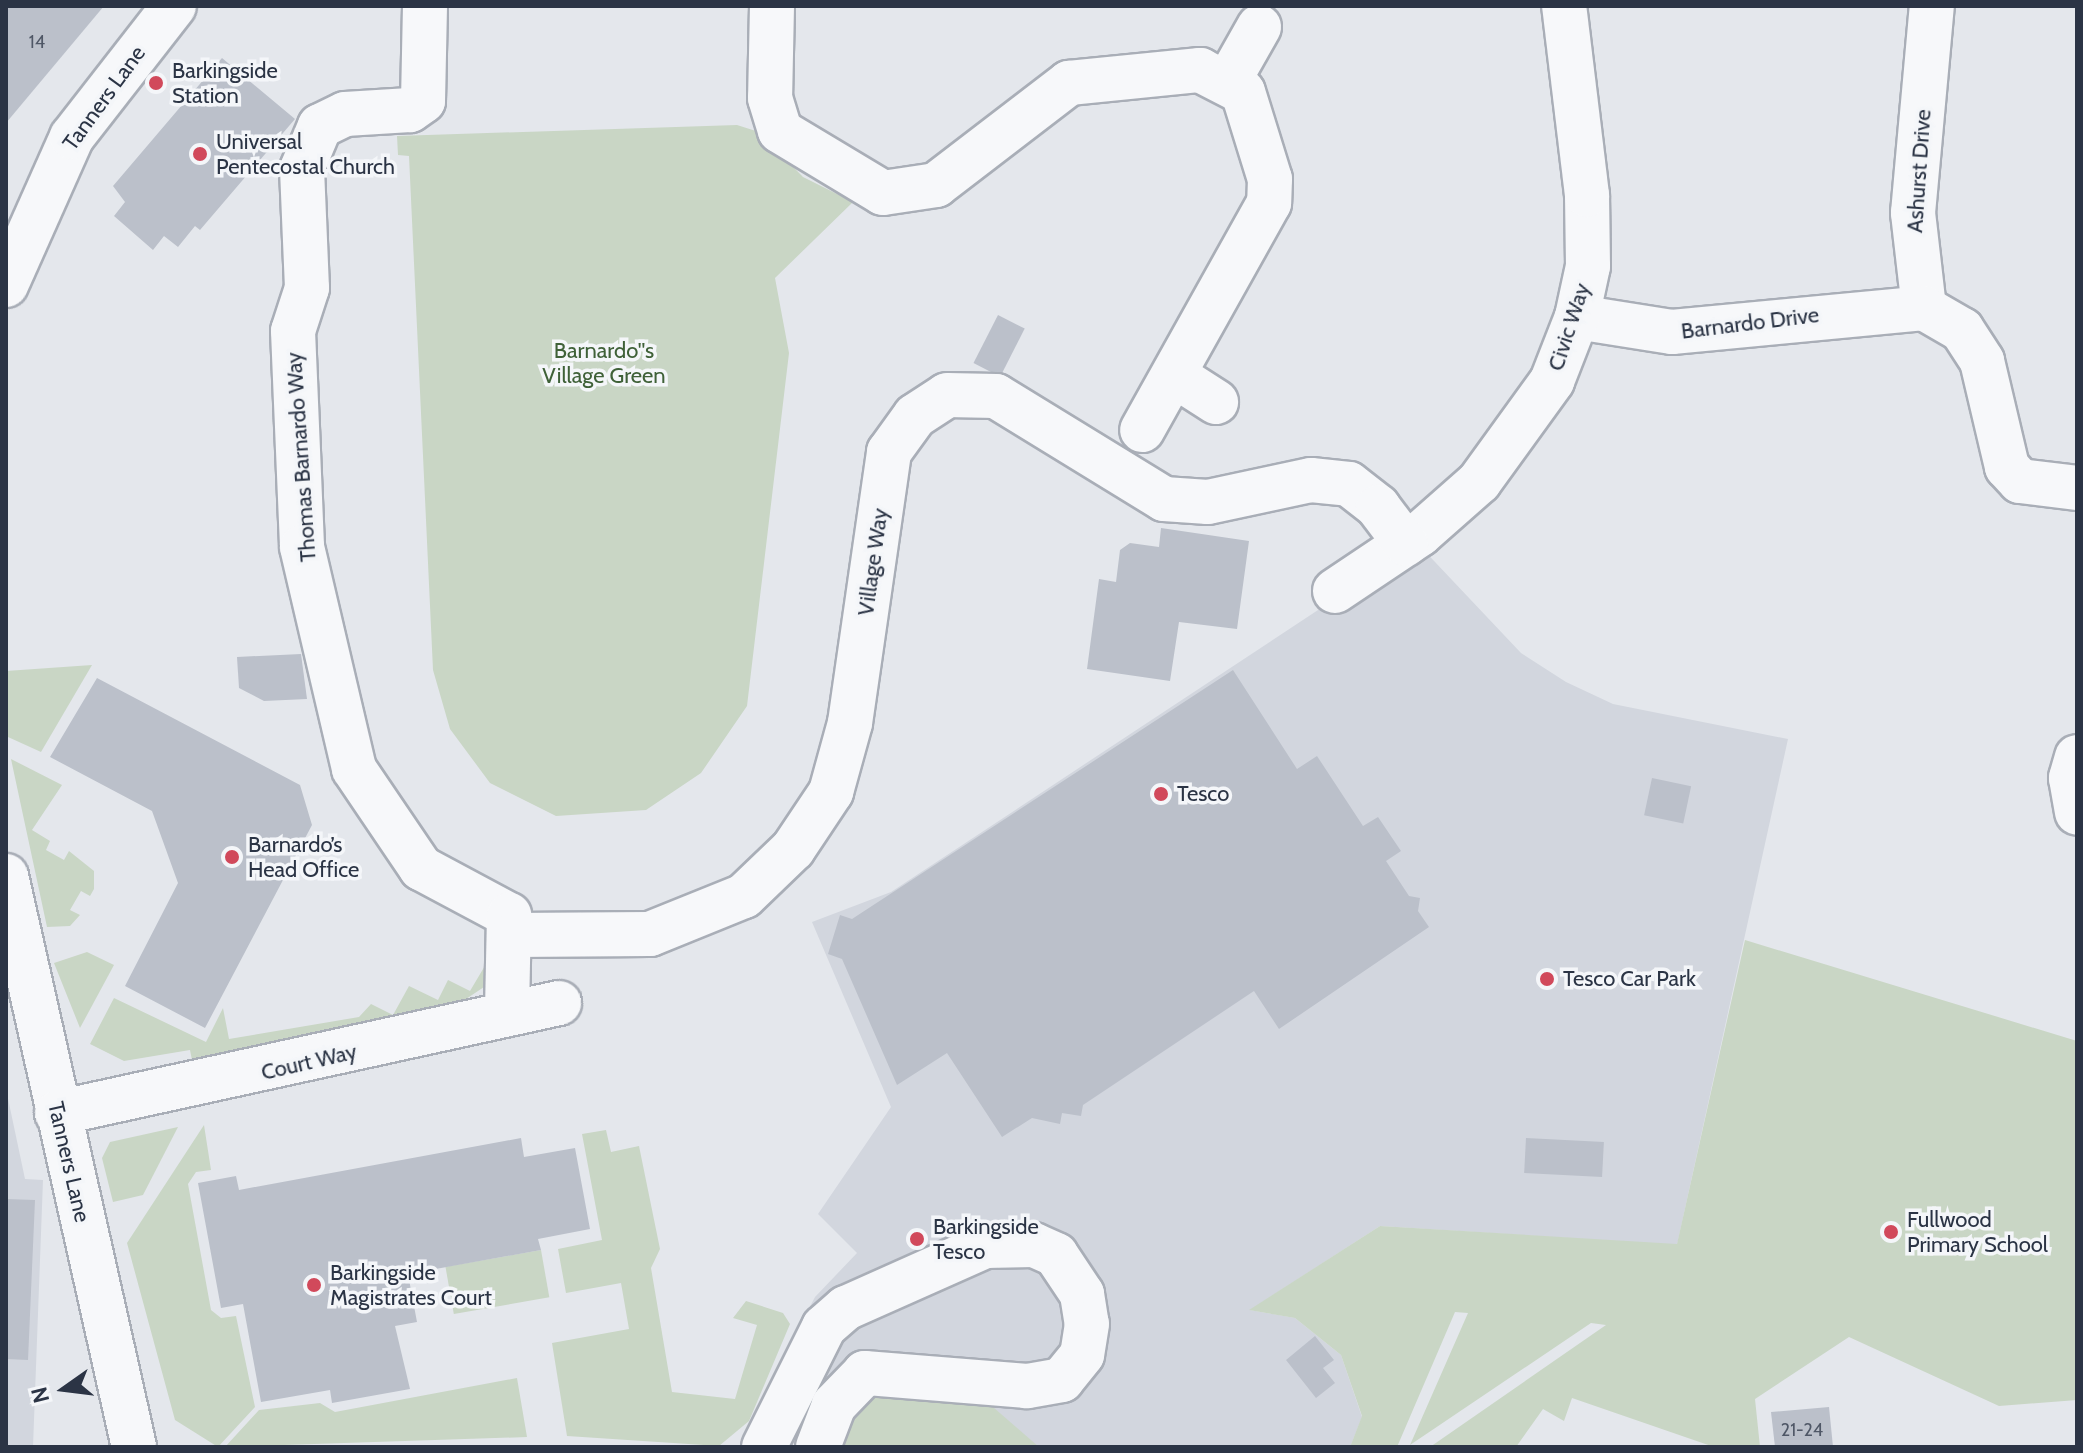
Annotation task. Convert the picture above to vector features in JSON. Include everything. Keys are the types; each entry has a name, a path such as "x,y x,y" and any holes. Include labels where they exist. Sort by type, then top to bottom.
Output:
{"street":[{"name":"Tanners Lane","path":"6,285 72,137 174,6"},
{"name":"Thomas Barnardo Way","path":"425,6 423,101 410,110 345,114 320,126 302,169 307,288 293,331 302,547 354,769 421,868 492,901 509,915 513,935"},
{"path":"772,6 770,98 780,131 883,193 936,185 1069,83 1200,70 1229,80 1253,110 1269,203 1142,430"},
{"name":"Civic Way","path":"1335,591 1406,544 1479,482 1524,426 1577,317 1588,266 1587,195 1564,6"},
{"name":"Ashurst Drive","path":"1924,308 1913,213 1932,6"},
{"path":"1229,80 1259,27"},
{"path":"1924,308 1962,330 1982,361 2007,467 2020,481 2077,488"},
{"name":"Barnardo Drive","path":"1577,317 1672,332 1924,308"},
{"path":"1174,375 1216,402"},
{"name":"Village Way","path":"513,935 650,934 744,896 793,849 831,792 850,723 889,452 915,416 947,395 996,396 1164,499 1208,502 1330,479 1364,492 1406,544"},
{"path":"2077,757 2071,778 2077,812"},
{"name":"Tanners Lane","path":"6,876 134,1447"},
{"path":"507,1014 513,935"},
{"name":"Court Way","path":"57,1113 559,1003"},
{"path":"764,1447 824,1327 846,1308 985,1246 1023,1243 1056,1255 1082,1294 1087,1324 1082,1355 1062,1380 1027,1386 865,1373 834,1405 818,1447"}],"shaded area":[{"path":"1418,544 1521,653 1566,682 1613,704 1788,739 1677,1245 1380,1226 1250,1310 1295,1318 1341,1355 1362,1417 1350,1447 821,1447 754,1415 815,1297 857,1253 818,1214 891,1107 812,922 891,892"},
{"path":"6,1089 25,1179 43,1180 33,1447 6,1447"}],"green space":[{"name":"Barnardo''s Village Green","path":"737,125 759,132 803,177 853,202 775,278 789,353 747,706 701,773 646,810 556,816 490,783 450,729 433,670 409,156 398,155 397,136"},
{"path":"92,665 41,752 8,737 6,671"},
{"path":"11,759 62,785 32,830 50,841 46,850 64,860 69,851 94,871 94,889 90,896 81,891 70,910 80,915 70,926 47,927"},
{"name":"Fullwood Primary School","path":"1745,940 2077,1041 2077,1400 1999,1406 1849,1337 1755,1399 1760,1447 1714,1447 1572,1398 1564,1421 1543,1409 1516,1447 1430,1447 1606,1325 1591,1323 1410,1445 1468,1313 1455,1312 1397,1447 1350,1447 1362,1416 1341,1355 1295,1318 1249,1310 1380,1226 1677,1244"},
{"path":"87,952 114,965 80,1028 54,963"},
{"path":"486,964 484,987 448,1011 331,1037 192,1060 190,1050 124,1061 90,1044 114,998 206,1042 223,1008 229,1039 359,1017 371,1004 393,1015 409,986 438,1000 448,980 470,991"},
{"path":"204,1125 211,1170 196,1172 188,1184 211,1310 221,1318 236,1316 255,1407 218,1447 175,1420 127,1243"},
{"path":"178,1127 143,1195 113,1202 102,1158 110,1142"},
{"path":"606,1130 611,1152 639,1146 660,1249 651,1268 672,1392 735,1399 757,1325 733,1318 746,1301 783,1313 790,1324 749,1421 719,1446 567,1436 552,1343 629,1329 621,1283 566,1293 558,1249 602,1240 582,1134"},
{"path":"541,1250 549,1297 454,1314 445,1267"},
{"path":"517,1378 527,1437 225,1447 259,1410 320,1403 335,1412"},
{"path":"870,1393 986,1401 1039,1447 844,1447 836,1428"}],"building":[{"path":"6,6 104,6 6,123"},
{"name":"Universal Pentecostal Church","path":"222,58 295,119 200,230 195,226 178,247 164,236 153,250 114,216 125,202 113,186"},
{"path":"998,315 1025,329 1000,377 973,363"},
{"path":"1161,528 1249,541 1237,629 1179,622 1170,681 1087,669 1099,579 1116,582 1120,550 1130,543 1159,547"},
{"path":"301,654 307,699 264,701 239,688 237,657"},
{"path":"1233,670 1297,769 1317,756 1363,826 1378,817 1401,851 1386,861 1409,896 1420,898 1418,911 1429,927 1279,1029 1254,991 1083,1105 1081,1116 1062,1113 1060,1124 1032,1118 1002,1137 947,1053 897,1085 842,959 828,954 840,915 852,919"},
{"name":"Barnardo’s Head Office","path":"97,678 300,785 312,825 205,1028 125,986 178,883 152,811 50,757"},
{"path":"1652,778 1691,786 1683,823 1644,815"},
{"name":"Barkingside Magistrates Court","path":"521,1138 524,1157 575,1148 590,1229 538,1239 541,1250 408,1274 417,1322 395,1326 410,1389 332,1403 330,1390 261,1402 243,1304 221,1308 198,1183 236,1176 239,1190"},
{"path":"1526,1138 1604,1142 1602,1177 1524,1173"},
{"path":"6,1199 35,1200 28,1360 6,1359"},
{"path":"1315,1336 1334,1360 1323,1368 1335,1383 1316,1398 1286,1360"},
{"path":"1829,1407 1833,1447 1775,1447 1771,1412"}],"place":[{"name":"Barkingside Station","path":"156,83"},
{"name":"Universal Pentecostal Church","path":"200,154"},
{"name":"Tesco","path":"1161,794"},
{"name":"Barnardo’s Head Office","path":"232,857"},
{"name":"Tesco Car Park","path":"1547,979"},
{"name":"Fullwood Primary School","path":"1891,1232"},
{"name":"Barkingside Tesco","path":"917,1239"},
{"name":"Barkingside Magistrates Court","path":"314,1285"}]}
